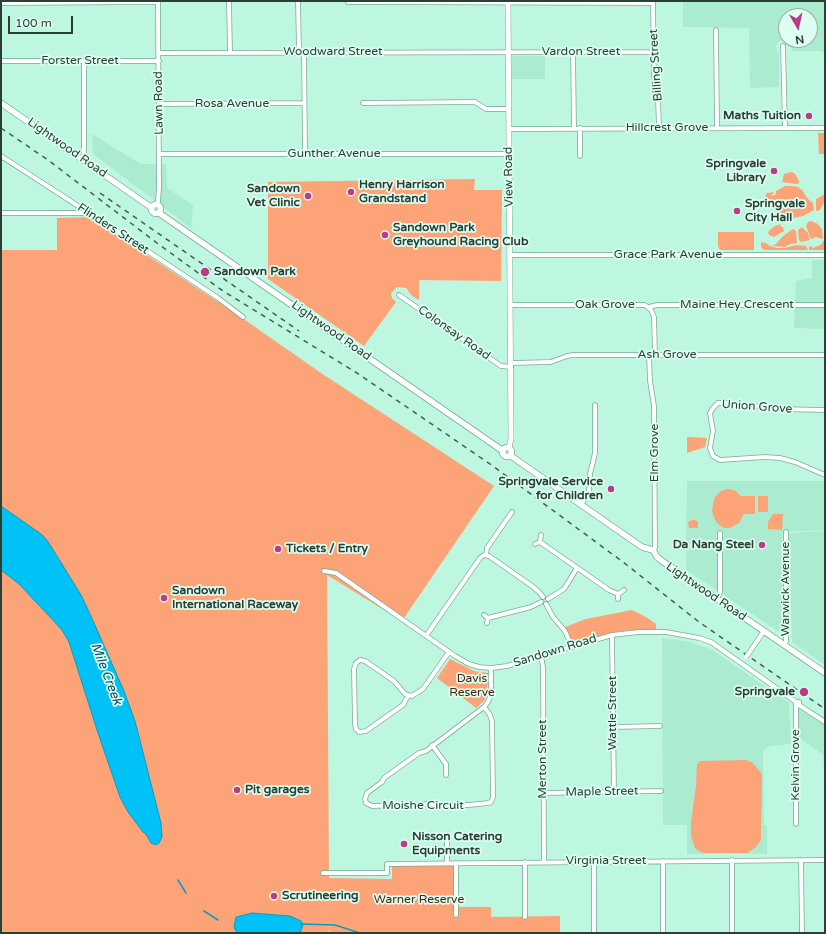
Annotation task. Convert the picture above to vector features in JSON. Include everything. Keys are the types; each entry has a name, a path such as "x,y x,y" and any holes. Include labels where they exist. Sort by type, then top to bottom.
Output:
{"main road":[{"name":"Lightwood Road","path":"1,103 154,206 160,207 159,212 503,451"},
{"path":"506,448 509,448 512,451 511,456 505,456 503,451 506,448"},
{"name":"Lightwood Road","path":"511,456 642,547 654,551 662,562 825,673"}],"street":[{"path":"229,1 230,52"},
{"path":"298,1 299,52"},
{"path":"1,3 158,2"},
{"name":"Lawn Road","path":"154,206 159,188 160,154 158,2"},
{"path":"348,2 653,2"},
{"name":"View Road","path":"508,2 511,365 511,439 509,448"},
{"name":"Billing Street","path":"653,2 655,82 658,98 659,128"},
{"path":"716,30 717,128"},
{"path":"783,48 785,128"},
{"path":"304,52 305,153"},
{"name":"Woodward Street","path":"158,53 508,52"},
{"name":"Vardon Street","path":"508,52 654,52"},
{"path":"573,52 574,128"},
{"name":"Forster Street","path":"1,61 159,61"},
{"path":"82,158 84,153 84,62"},
{"path":"363,103 475,102 486,109 509,109"},
{"name":"Rosa Avenue","path":"160,104 304,104"},
{"path":"580,128 580,156"},
{"name":"Hillcrest Grove","path":"509,129 825,128"},
{"name":"Gunther Avenue","path":"160,154 509,154"},
{"name":"Flinders Street","path":"1,156 88,212 223,302 243,317"},
{"path":"1,214 88,212"},
{"name":"Grace Park Avenue","path":"510,255 825,255"},
{"name":"Colonsay Road","path":"399,295 501,366 511,365"},
{"name":"Oak Grove","path":"510,305 643,305 649,307 653,313 654,319 654,355"},
{"name":"Maine Hey Crescent","path":"649,307 657,305 825,305"},
{"name":"Elm Grove","path":"649,355 650,381 654,406 654,551"},
{"name":"Ash Grove","path":"511,365 551,362 570,356 825,355"},
{"name":"Union Grove","path":"825,410 778,409 718,403 714,406 710,413 713,431 710,448 713,456 720,460 765,457 780,458 795,462 825,475"},
{"path":"581,505 589,492 590,474 595,453 595,404"},
{"path":"486,555 487,548 512,512"},
{"name":"Warwick Avenue","path":"784,644 786,641 786,532"},
{"path":"717,599 720,592 720,533"},
{"path":"541,535 538,543 609,590 618,594"},
{"path":"486,555 537,589 547,602 553,617 565,631 572,647"},
{"path":"426,636 480,558 486,555"},
{"path":"484,615 487,620 531,607 541,602 543,604 547,602 564,589 577,568"},
{"name":"Sandown Road","path":"324,570 336,573 449,652 469,664 491,668 507,666 612,635 640,632 686,635 711,642 797,704 825,722"},
{"path":"618,594 624,590"},
{"path":"618,594 618,599"},
{"path":"541,602 543,597"},
{"path":"742,664 764,631"},
{"name":"Wattle Street","path":"612,635 614,792"},
{"path":"408,696 413,696 423,690 449,652"},
{"name":"Merton Street","path":"541,656 543,667 544,862"},
{"path":"360,660 365,661 395,682 408,696 403,705 366,731 358,731 355,724 354,669 356,663 360,660"},
{"path":"484,707 491,694 491,668"},
{"name":"Kelvin Grove","path":"796,824 797,704"},
{"name":"Moishe Circuit","path":"484,707 490,715 492,721 493,797 491,802 470,805 436,804 372,806 367,803 365,798 367,793 408,761 484,707"},
{"path":"613,727 660,726"},
{"path":"432,745 446,764 446,775"},
{"name":"Maple Street","path":"544,793 661,791"},
{"path":"447,839 447,863"},
{"path":"732,860 732,933"},
{"path":"801,860 802,933"},
{"name":"Virginia Street","path":"323,873 387,873 387,864 825,860"},
{"path":"594,861 594,933"},
{"path":"663,861 663,933"},
{"path":"525,862 525,916"},
{"path":"456,863 456,915"}],"shaded area":[{"path":"683,1 825,1 825,52 792,51 792,48 818,48 818,8 778,8 778,42 776,46 779,54 779,87 750,88 749,28 683,27"},
{"path":"512,56 545,56 545,79 512,79"},
{"path":"92,134 141,164 166,164 167,188 193,205 191,228 93,154"},
{"path":"812,260 825,260 825,329 794,328 796,281 812,278"},
{"path":"687,481 825,481 825,530 782,532 782,634 686,570"},
{"path":"825,531 825,665 792,642 789,533"},
{"path":"662,638 690,642 711,649 789,703 791,744 770,746 763,750 764,825 767,825 767,854 687,854 687,825 663,825"},
{"path":"799,708 825,725 825,781 823,755 798,737"}],"green space":[{"path":"818,133 825,133 825,154 819,154"},
{"path":"791,172 796,175 799,183 782,182 784,174"},
{"name":"Sandown Park Greyhound Racing Club","path":"475,179 474,190 502,190 501,281 419,280 419,300 412,296 406,288 397,287 391,293 392,298 396,302 364,346 268,279 268,182"},
{"path":"785,186 798,187 802,190 808,199 813,203 814,210 803,216 788,219 777,214 766,198 766,195 767,193 774,192 771,197 776,194 776,191"},
{"path":"825,194 825,200 820,210 816,211 816,199"},
{"name":"Sandown International Raceway","path":"89,217 235,313 324,375 494,486 402,621 327,575 329,878 392,879 392,866 454,865 454,907 491,907 491,917 560,916 560,933 330,933 330,922 329,933 1,933 1,250 57,250 57,218"},
{"path":"811,221 818,224 822,229 823,239 816,237 811,239 806,226 808,222"},
{"path":"781,224 780,226 783,227 784,231 774,237 769,235 768,232 771,229"},
{"path":"802,227 808,233 810,240 801,242 799,240 798,230"},
{"path":"793,229 796,231 797,243 790,244 785,247 772,246 776,244 782,237"},
{"path":"718,232 754,232 754,250 720,250 718,246"},
{"path":"822,241 825,241 825,250 809,250 809,247 811,246 813,248 820,245 823,242"},
{"path":"761,242 777,248 785,248 796,245 806,246 808,250 764,250 761,247"},
{"path":"687,437 707,438 705,447 687,453"},
{"path":"727,489 734,490 741,496 755,496 755,514 744,514 739,523 730,528 724,528 715,520 712,511 715,497 721,491"},
{"path":"758,496 768,496 768,512 758,512"},
{"path":"773,514 783,514 782,530 768,529 768,522"},
{"path":"692,520 698,522 698,528 689,528 688,522"},
{"path":"632,610 656,624 656,629 620,631 576,642 570,638 565,627 586,619"},
{"name":"Davis Reserve","path":"450,659 474,671 488,673 487,696 476,708 437,678"},
{"path":"746,760 753,763 762,774 761,840 755,848 747,853 704,853 697,850 691,836 691,822 696,786 697,764 700,761"}],"water":[{"path":"1,506 41,534 47,540 81,595 90,614 124,691 135,721 161,823 162,837 156,845 151,843 146,834 128,812 120,797 69,642 62,630 19,584 1,570"},
{"path":"252,913 290,916 301,921 303,924 302,928 300,933 237,933 234,927 236,917"}],"waterway":[{"name":"Mile Creek","path":"178,880 186,893"},
{"name":"Mile Creek","path":"204,911 218,920"},
{"name":"Mile Creek","path":"301,924 335,925 360,933"}],"railway":[{"path":"1,128 48,160 223,291 357,373 490,464 623,562 699,622 825,709"},
{"path":"100,193 299,331"}],"place":[{"name":"Maths Tuition","path":"809,116"},
{"name":"Springvale Library","path":"774,171"},
{"name":"Henry Harrison Grandstand","path":"351,192"},
{"name":"Sandown Vet Clinic","path":"308,196"},
{"name":"Springvale City Hall","path":"737,211"},
{"name":"Sandown Park Greyhound Racing Club","path":"385,235"},
{"name":"Sandown Park","path":"205,272"},
{"name":"Springvale Service for Children","path":"611,489"},
{"name":"Da Nang Steel","path":"762,545"},
{"name":"Tickets / Entry","path":"278,549"},
{"name":"Sandown International Raceway","path":"164,598"},
{"name":"Springvale","path":"804,692"},
{"name":"Pit garages","path":"237,790"},
{"name":"Nisson Catering Equipments","path":"404,844"},
{"name":"Scrutineering","path":"274,896"}],"park label":[{"name":"Warner Reserve","path":"419,900"}]}
